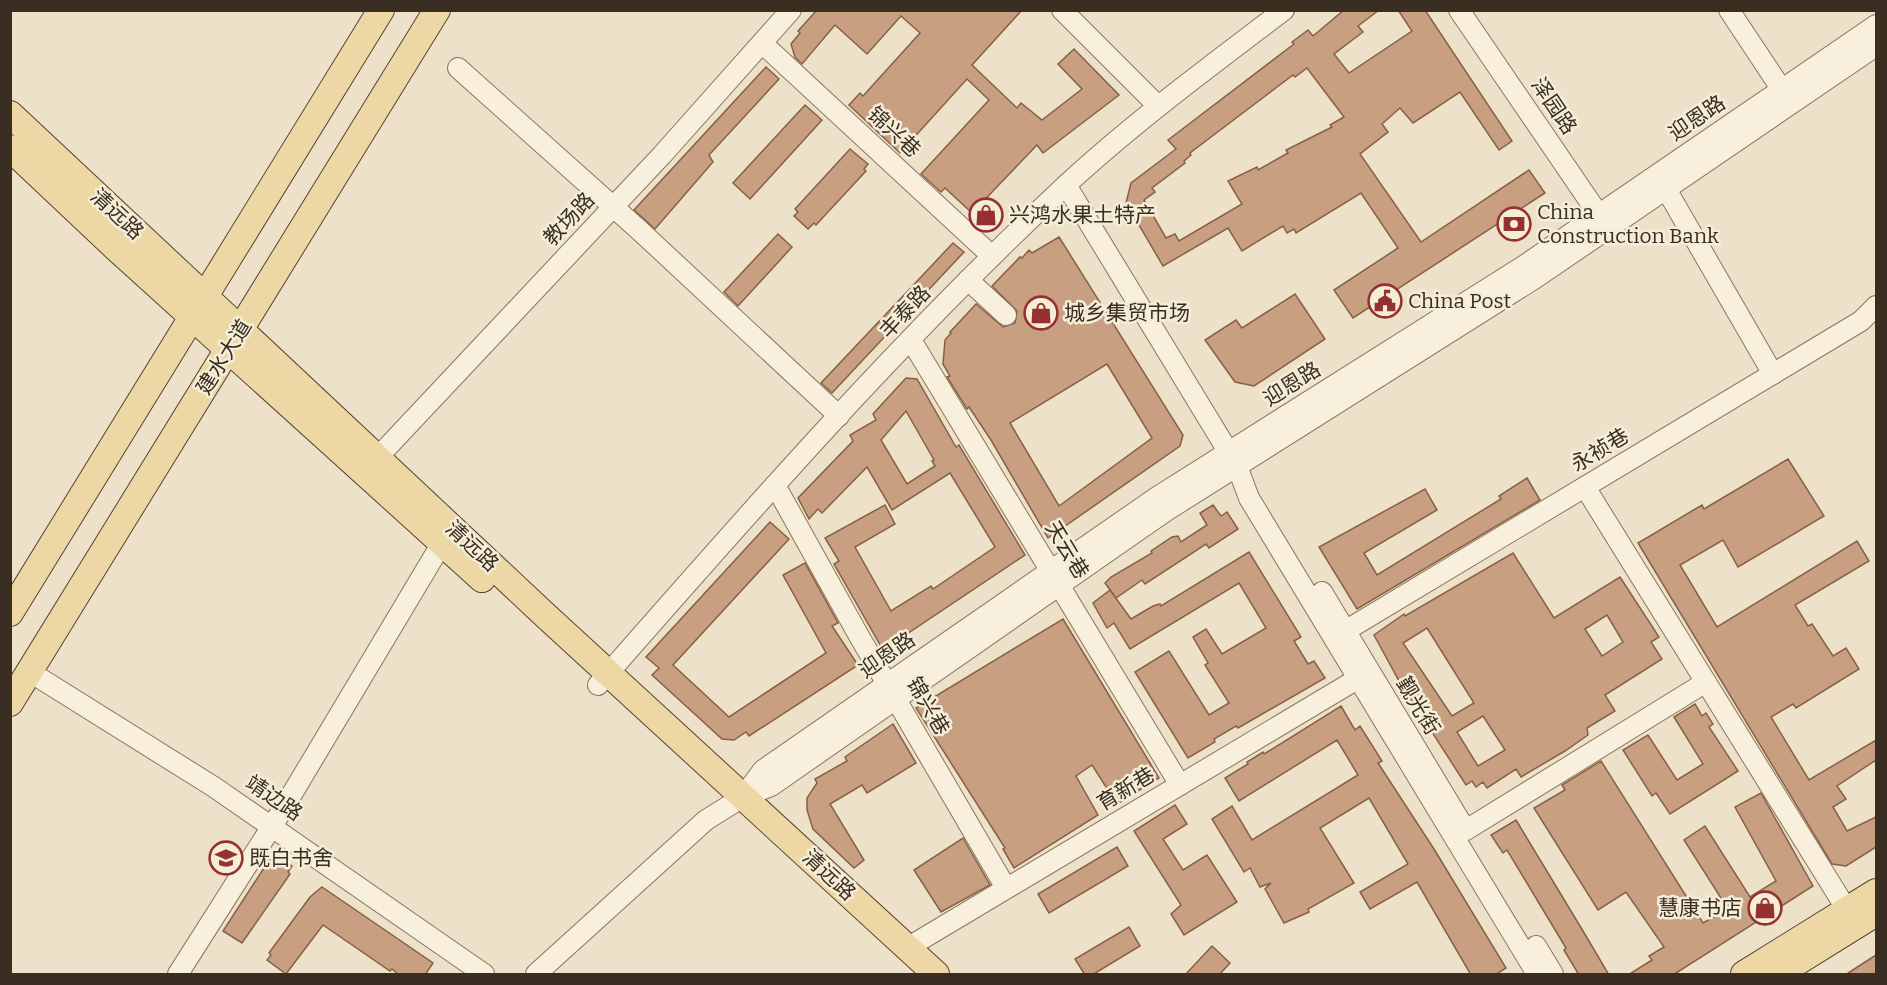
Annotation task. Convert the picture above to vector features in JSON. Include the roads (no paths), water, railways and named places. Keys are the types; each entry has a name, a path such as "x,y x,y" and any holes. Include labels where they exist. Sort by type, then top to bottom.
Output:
{"main road":[{"path":"10,613 381,10"},
{"name":"建水大道","path":"10,704 437,10"},
{"name":"清远路","path":"10,114 199,306 378,457 603,679 736,801 936,975"},
{"name":"清远路","path":"10,148 116,248 199,306"},
{"name":"清远路","path":"235,338 442,543 603,679"},
{"name":"清远路","path":"736,801 913,975"},
{"path":"1761,972 1876,892"},
{"path":"1761,972 1876,913"}],"street":[{"name":"教场路","path":"378,457 613,207 791,10"},
{"path":"1062,10 1158,106"},
{"name":"丰泰路","path":"603,679 775,484 992,256 1066,185 1158,106 1284,10"},
{"name":"泽园路","path":"1460,10 1603,222"},
{"path":"1729,10 1782,90"},
{"name":"迎恩路","path":"536,975 706,819 736,801 771,786 891,692 1056,577 1156,497 1232,459 1534,279 1603,222 1782,90 1876,25"},
{"name":"锦兴巷","path":"762,43 992,256"},
{"name":"迎恩路","path":"1603,222 1666,189 1876,45"},
{"path":"458,68 613,207 839,416"},
{"name":"觐光街","path":"1066,185 1232,459 1249,498 1466,830 1553,975"},
{"path":"1666,189 1773,374"},
{"path":"968,280 1006,315"},
{"name":"永祯巷","path":"1345,632 1861,321 1876,306"},
{"name":"天云巷","path":"911,340 1180,785"},
{"name":"觐光街","path":"1232,459 1260,491 1345,632 1364,675 1537,975"},
{"name":"锦兴巷","path":"775,484 891,692 1006,888"},
{"path":"1585,487 1847,910"},
{"path":"178,975 272,826 442,543"},
{"name":"靖边路","path":"30,672 272,826 484,975"},
{"name":"育新巷","path":"907,948 1364,675"},
{"path":"1466,830 1706,682"}],"place":[{"name":"兴鸿水果土特产","path":"986,215"},
{"name":"China Construction Bank","path":"1514,224"},
{"name":"China Post","path":"1385,301"},
{"name":"城乡集贸市场","path":"1041,313"},
{"name":"既白书舍","path":"226,858"},
{"name":"慧康书店","path":"1765,908"}]}
